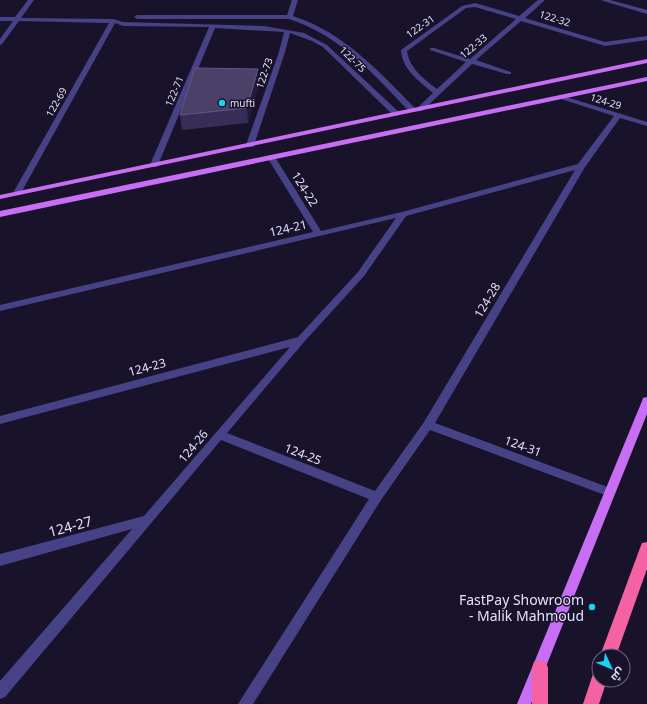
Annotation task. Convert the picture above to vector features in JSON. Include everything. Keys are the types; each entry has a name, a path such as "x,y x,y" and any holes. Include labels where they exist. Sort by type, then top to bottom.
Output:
{"highway":[{"path":"611,648 647,548"},
{"path":"540,668 540,704"},
{"path":"591,704 596,688"}],"main road":[{"path":"0,197 647,61"},
{"path":"0,214 647,79"},
{"path":"524,704 540,668 647,400"}],"street":[{"path":"0,43 31,0"},
{"path":"290,17 294,0"},
{"name":"122-33","path":"416,110 542,0"},
{"path":"603,0 647,12"},
{"name":"122-32","path":"475,5 605,44 647,38"},
{"name":"122-31","path":"436,92 420,79 408,64 403,56 404,50 464,8 475,5"},
{"path":"0,19 113,21 123,17 290,17 329,32 347,46 416,110"},
{"name":"122-75","path":"113,21 124,24 213,26 287,30 303,34 317,40 325,46 397,114"},
{"name":"122-69","path":"17,193 113,21"},
{"name":"122-71","path":"154,165 213,26"},
{"name":"122-73","path":"250,145 282,52 287,30"},
{"path":"432,49 509,73"},
{"name":"124-29","path":"560,97 647,124"},
{"name":"124-28","path":"245,704 377,497 428,425 581,166 619,115"},
{"name":"124-22","path":"271,157 318,233"},
{"name":"124-21","path":"0,308 403,214 581,166"},
{"name":"124-26","path":"0,692 301,340 361,274 403,214"},
{"name":"124-23","path":"0,420 301,340"},
{"name":"124-31","path":"428,425 609,492"},
{"name":"124-25","path":"219,435 377,497"},
{"name":"124-27","path":"0,560 148,520"}],"building":[{"path":"195,68 258,69 247,108 180,115"}],"place":[{"name":"mufti","path":"222,103"},
{"name":"FastPay Showroom - Malik Mahmoud","path":"592,607"}]}
